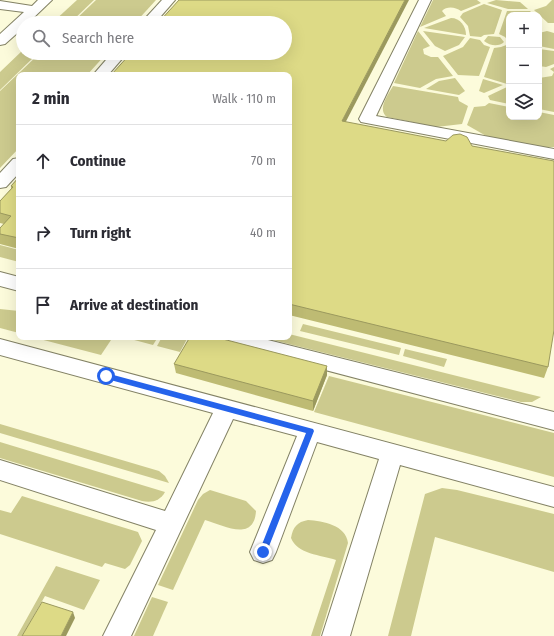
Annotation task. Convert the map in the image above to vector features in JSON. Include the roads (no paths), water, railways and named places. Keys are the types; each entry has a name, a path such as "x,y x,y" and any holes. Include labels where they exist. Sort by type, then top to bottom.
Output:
{"street":[{"path":"27,16 46,0"},
{"path":"154,16 169,0"},
{"path":"425,0 367,119 554,154"},
{"path":"0,5 34,10"},
{"path":"0,41 16,26"},
{"path":"103,72 114,60"},
{"path":"0,183 16,165"},
{"path":"0,279 16,283"},
{"path":"238,340 554,421"},
{"path":"0,347 554,497"},
{"path":"118,636 227,408"},
{"path":"263,552 310,431"},
{"path":"336,636 392,453"},
{"path":"0,470 171,524"}]}
